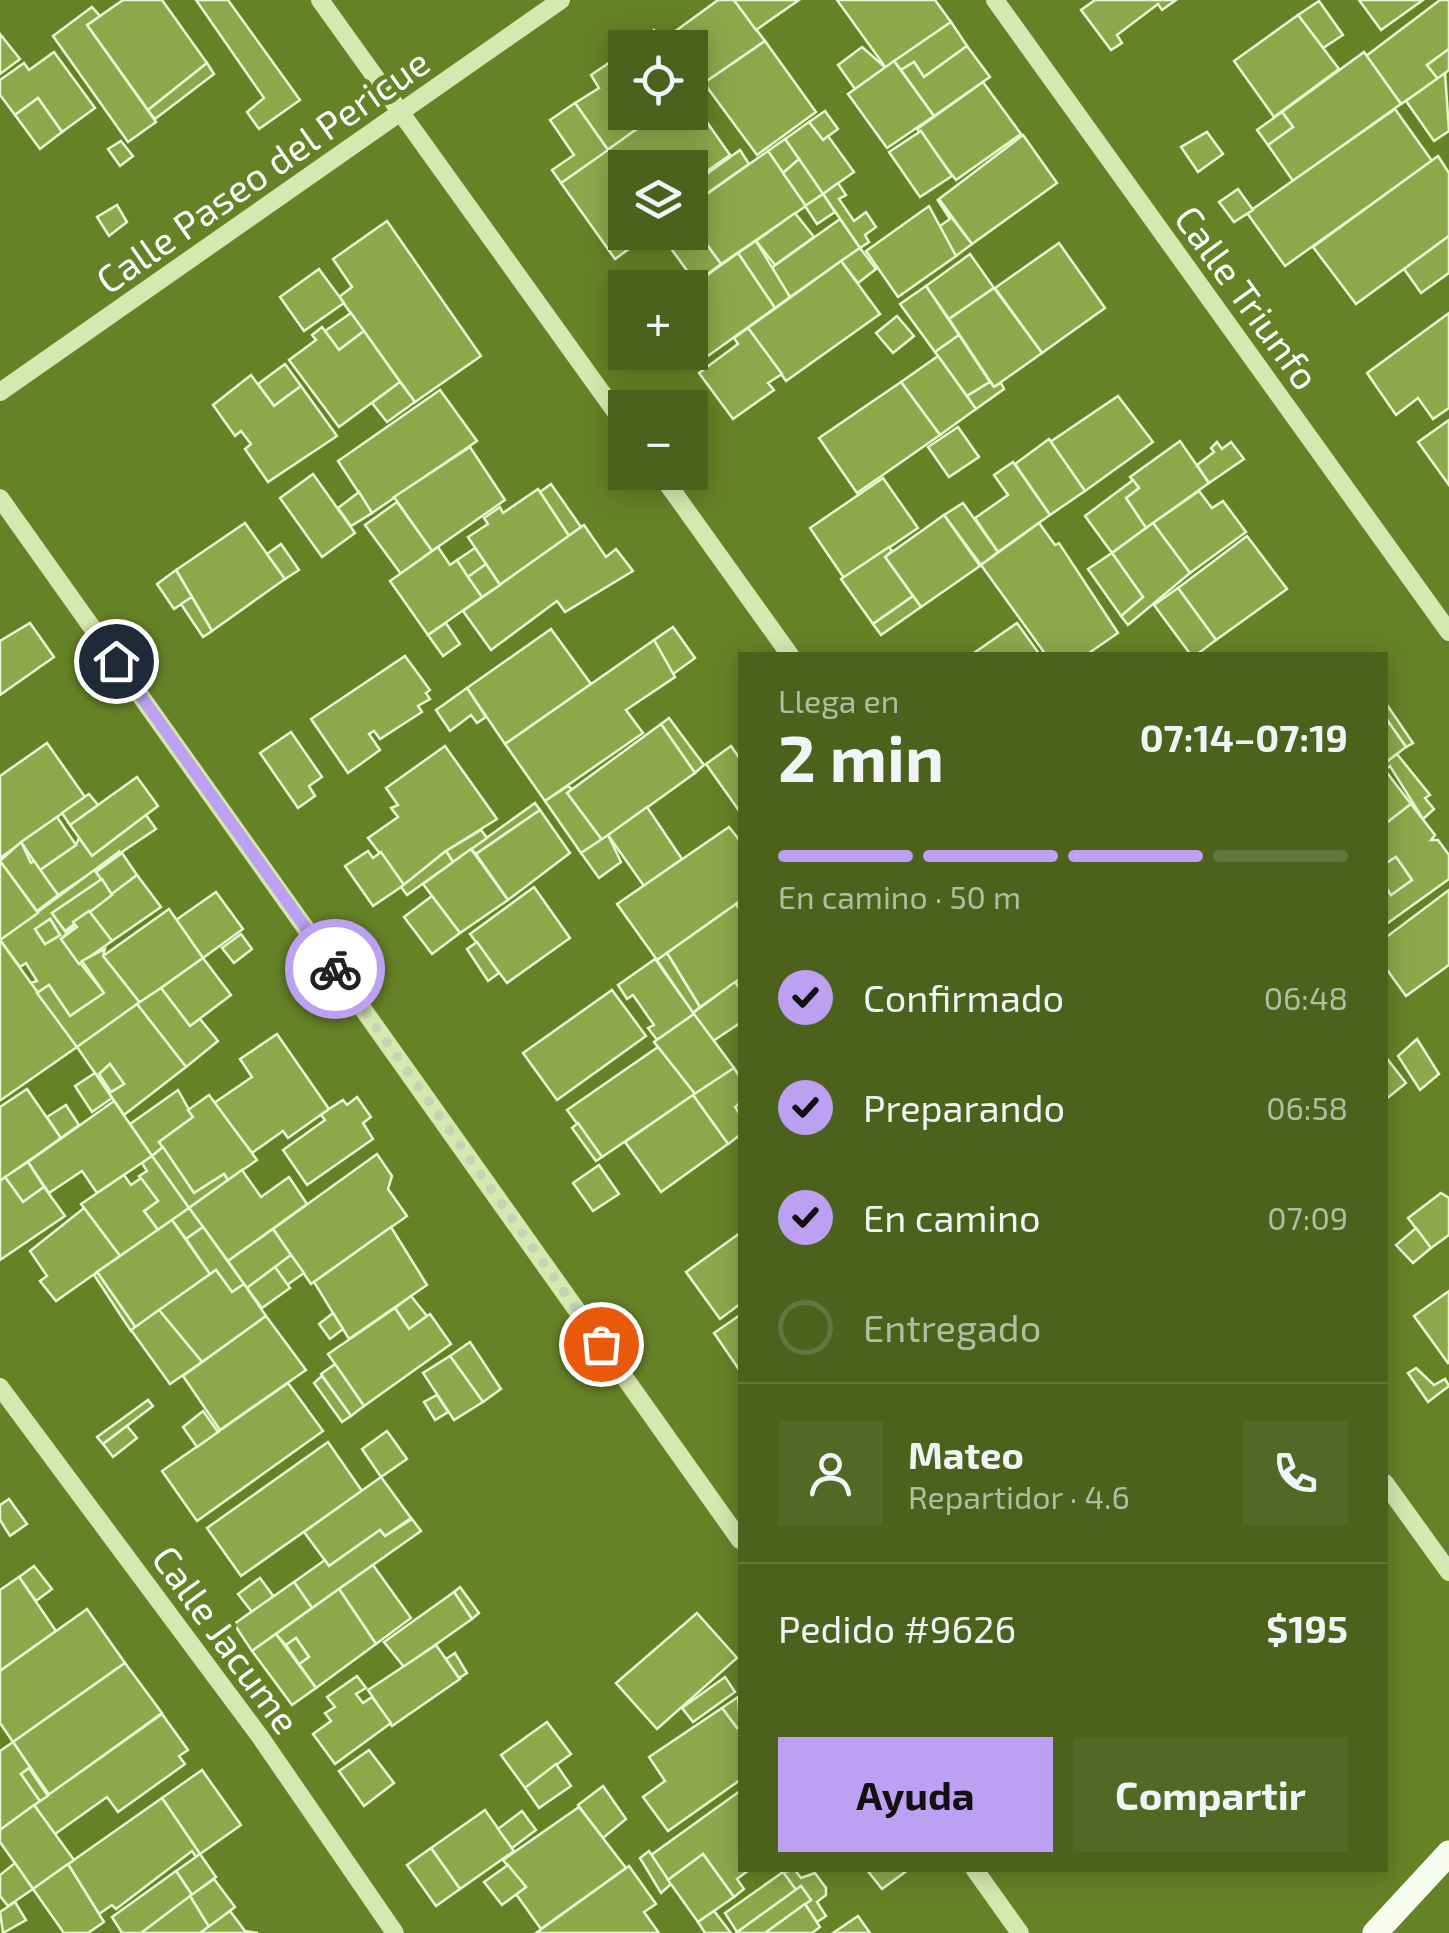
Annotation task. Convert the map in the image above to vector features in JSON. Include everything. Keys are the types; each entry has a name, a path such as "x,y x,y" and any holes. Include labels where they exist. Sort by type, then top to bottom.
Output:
{"main road":[{"path":"1375,1933 1449,1853"}],"street":[{"path":"320,0 608,401"},
{"name":"Calle Paseo del Pericue","path":"0,392 562,0"},
{"name":"Calle Triunfo","path":"995,0 1449,632"},
{"path":"672,490 788,652"},
{"path":"0,498 738,1537"},
{"name":"Calle Jacume","path":"0,1387 261,1738 395,1933"},
{"path":"1388,1487 1449,1572"},
{"path":"976,1872 1020,1933"}],"building":[{"path":"123,0 162,0 207,63 148,110 87,25"},
{"path":"196,0 228,0 300,100 259,129 247,112 264,98"},
{"path":"718,0 734,0 765,41 708,80 708,30 677,30"},
{"path":"734,0 799,0 756,30"},
{"path":"837,0 935,0 951,22 886,68"},
{"path":"1095,0 1176,0 1162,10 1158,4 1117,35 1122,43 1111,50 1081,10"},
{"path":"1359,0 1423,0 1381,30"},
{"path":"1440,0 1449,0 1449,49 1427,65 1438,79 1401,104 1366,56"},
{"path":"1319,1 1343,35 1323,48 1298,15"},
{"path":"92,7 100,16 87,25 156,122 128,142 53,36"},
{"path":"1298,15 1339,69 1274,117 1234,61"},
{"path":"951,22 967,46 924,77 914,62 901,70 894,61"},
{"path":"0,34 20,59 0,74"},
{"path":"765,41 816,112 757,155 708,88 708,80"},
{"path":"967,46 990,77 934,116 901,70 914,62 924,77"},
{"path":"862,47 886,68 855,89 838,65"},
{"path":"1449,49 1449,70 1438,79 1427,65"},
{"path":"54,52 95,108 62,132 38,98 15,115 0,95 0,80 24,63 29,70"},
{"path":"1364,52 1401,104 1293,181 1268,145 1293,127 1282,112"},
{"path":"894,61 934,116 887,148 848,94"},
{"path":"207,63 214,74 155,119 148,110"},
{"path":"608,63 608,130 636,130 608,150 575,103 599,88 591,75"},
{"path":"1445,73 1449,131 1434,141 1406,101"},
{"path":"983,82 1021,134 956,180 917,129"},
{"path":"38,98 62,132 40,149 15,115"},
{"path":"575,103 608,150 561,183 552,170 574,155 550,120"},
{"path":"1395,109 1432,161 1285,266 1247,213"},
{"path":"825,111 838,129 823,140 809,122"},
{"path":"1282,112 1293,127 1268,145 1257,130"},
{"path":"809,122 823,140 828,136 854,172 823,194 785,139"},
{"path":"708,124 730,155 708,170 708,150 608,150 608,249 561,183 635,130 708,130"},
{"path":"921,131 952,176 920,197 889,152"},
{"path":"1207,132 1223,154 1198,172 1181,147"},
{"path":"1023,135 1057,183 972,244 939,199"},
{"path":"785,139 799,159 783,173 768,151"},
{"path":"121,141 133,156 120,166 108,149"},
{"path":"740,150 749,164 708,193 708,173"},
{"path":"768,151 806,206 721,264 708,246 708,193"},
{"path":"1438,156 1449,173 1449,236 1356,304 1313,247"},
{"path":"799,159 823,194 806,206 783,173"},
{"path":"838,183 846,195 839,199 854,221 866,212 876,227 865,235 869,242 860,248 823,194"},
{"path":"1238,189 1253,210 1234,222 1219,202"},
{"path":"823,194 835,212 817,224 805,206"},
{"path":"937,199 972,244 956,256 937,228 950,219"},
{"path":"117,205 127,222 109,236 97,217"},
{"path":"929,206 956,256 898,297 866,251"},
{"path":"795,213 814,237 775,265 756,241"},
{"path":"840,219 860,248 790,297 770,269"},
{"path":"387,221 481,356 415,402 339,297 352,287 333,259"},
{"path":"1449,236 1449,273 1421,293 1404,269"},
{"path":"756,241 790,297 775,308 738,253"},
{"path":"1059,243 1105,308 1042,353 995,288"},
{"path":"708,246 721,264 708,274 708,270 687,270 672,250 708,250"},
{"path":"860,248 876,269 858,283 841,261"},
{"path":"609,250 627,250 615,259"},
{"path":"738,253 775,308 708,356 708,274"},
{"path":"970,254 994,288 949,319 926,286"},
{"path":"841,261 880,314 786,381 748,328"},
{"path":"319,269 344,303 304,331 280,297"},
{"path":"926,286 959,335 935,352 900,304"},
{"path":"994,288 1042,353 994,387 949,319"},
{"path":"351,313 364,331 339,350 325,331"},
{"path":"1449,313 1449,408 1433,419 1418,398 1396,415 1367,373"},
{"path":"897,316 914,336 893,353 876,333"},
{"path":"322,327 339,350 364,331 400,382 339,427 289,360 316,340 312,335"},
{"path":"748,328 782,374 768,383 774,390 733,419 699,373 738,344 734,338"},
{"path":"959,335 990,382 967,396 935,352"},
{"path":"938,356 976,409 940,435 901,382"},
{"path":"285,364 301,386 274,406 258,384"},
{"path":"251,375 274,406 301,386 337,436 268,482 245,449 251,444 241,431 235,436 213,405"},
{"path":"400,382 415,402 387,422 372,403"},
{"path":"901,382 940,435 857,493 819,438"},
{"path":"990,382 994,387 1001,383 1004,389 976,409 967,396"},
{"path":"440,390 477,441 372,513 338,461"},
{"path":"1118,396 1153,442 1085,491 1050,442"},
{"path":"1449,420 1449,485 1418,442"},
{"path":"958,427 979,457 949,477 928,447"},
{"path":"1049,439 1085,491 1050,515 1015,464"},
{"path":"1180,441 1209,483 1146,528 1126,498 1139,488 1130,477"},
{"path":"1217,442 1222,449 1231,442 1244,459 1209,483 1197,465 1214,452 1211,448"},
{"path":"470,447 505,500 432,551 394,497"},
{"path":"1013,462 1050,515 998,552 975,518 1008,495 994,475"},
{"path":"313,474 355,533 322,557 280,498"},
{"path":"883,478 918,528 844,578 810,528"},
{"path":"1133,480 1139,488 1126,498 1146,528 1112,553 1085,516"},
{"path":"551,484 581,527 569,536 540,492"},
{"path":"538,489 569,536 500,585 468,537 488,524 484,518 500,507 503,513"},
{"path":"1199,491 1212,508 1223,501 1246,532 1190,573 1153,523"},
{"path":"359,492 372,513 351,526 338,508"},
{"path":"397,502 432,551 401,574 365,525"},
{"path":"963,503 998,552 981,565 944,515"},
{"path":"944,515 980,566 921,607 885,557"},
{"path":"245,523 285,579 212,631 176,570"},
{"path":"1039,523 1055,545 1059,543 1118,633 1090,652 1044,652 981,565"},
{"path":"1153,523 1190,573 1128,625 1121,616 1143,597 1112,553"},
{"path":"584,525 606,557 616,549 633,571 565,612 557,601 491,650 463,611"},
{"path":"1247,536 1287,589 1216,640 1178,588"},
{"path":"281,544 299,570 285,579 267,554"},
{"path":"438,547 450,565 457,560 482,597 428,635 390,581"},
{"path":"889,547 892,551 885,557 913,596 873,624 841,579"},
{"path":"475,548 486,564 468,577 457,560"},
{"path":"1112,553 1143,597 1121,616 1088,569"},
{"path":"486,564 500,585 482,597 468,577"},
{"path":"176,570 192,597 174,609 157,584"},
{"path":"1178,588 1216,640 1200,652 1189,652 1154,605"},
{"path":"913,596 921,607 881,635 873,624"},
{"path":"192,597 212,631 203,637 181,604"},
{"path":"30,623 54,657 0,695 0,641"},
{"path":"446,623 460,644 443,656 428,635"},
{"path":"1017,623 1038,652 975,652"},
{"path":"673,627 695,658 673,674 654,640"},
{"path":"551,629 591,684 505,744 467,688"},
{"path":"654,640 675,677 626,710 643,733 545,801 505,744"},
{"path":"405,656 430,690 426,693 430,699 418,706 422,712 380,739 374,731 369,734 380,750 348,773 311,719"},
{"path":"467,688 486,717 477,723 471,715 450,731 436,710"},
{"path":"1388,706 1413,743 1406,747 1388,721"},
{"path":"669,718 704,765 695,773 661,724"},
{"path":"1388,721 1406,747 1388,761"},
{"path":"661,724 695,773 602,840 567,793"},
{"path":"291,732 322,777 309,786 315,796 298,808 260,753"},
{"path":"47,743 85,797 0,858 0,776"},
{"path":"445,746 497,819 443,853 404,885 368,838 398,817 391,808 398,805 386,788"},
{"path":"731,746 738,756 738,809 706,764"},
{"path":"1397,754 1430,795 1425,798 1434,809 1423,819 1388,768 1388,761"},
{"path":"1388,774 1411,804 1388,822"},
{"path":"137,777 158,806 92,856 70,825"},
{"path":"568,786 572,789 567,793 602,840 581,853 545,801"},
{"path":"89,794 98,805 70,825 62,813"},
{"path":"535,803 540,810 476,854 471,849"},
{"path":"1411,804 1435,835 1431,840 1438,840 1449,855 1449,879 1388,923 1388,890 1391,895 1412,880 1396,857 1388,862 1388,822"},
{"path":"647,807 682,859 644,886 608,835"},
{"path":"540,810 570,853 508,900 476,854"},
{"path":"146,815 156,829 58,895 40,870 76,845 79,838 92,856"},
{"path":"57,817 76,845 40,870 21,842"},
{"path":"729,827 738,838 738,902 657,960 617,904"},
{"path":"481,830 487,838 453,862 446,851"},
{"path":"608,835 621,862 599,878 581,853"},
{"path":"21,842 31,863 34,861 58,895 37,911 0,861"},
{"path":"471,849 508,900 460,933 423,884"},
{"path":"120,851 96,872 102,879 52,913 65,931 75,925 61,939 104,993 70,1016 49,985 37,993 31,983 37,981 26,963 20,967 0,940","holes":["50,919 60,935 45,944 35,929"]},
{"path":"368,851 373,858 381,852 404,885 373,906 345,866"},
{"path":"446,851 453,862 407,895 401,887"},
{"path":"122,853 137,875 112,895 96,872"},
{"path":"1396,857 1412,880 1391,895 1388,890 1388,862"},
{"path":"0,861 38,913 0,940"},
{"path":"137,875 161,907 112,941 89,911"},
{"path":"102,879 112,895 65,931 52,913"},
{"path":"534,887 570,938 507,983 470,934"},
{"path":"1449,890 1449,965 1406,996 1388,971 1388,936"},
{"path":"216,892 243,929 203,958 176,920"},
{"path":"432,896 460,933 432,954 404,917"},
{"path":"736,904 738,980 700,1007 667,953"},
{"path":"169,909 203,958 140,1003 103,956"},
{"path":"89,911 112,941 79,964 61,939 77,927 73,922"},
{"path":"50,919 60,935 45,944 35,929"},
{"path":"241,934 252,949 234,963 222,948"},
{"path":"0,940 77,1047 1,1100 0,1098"},
{"path":"477,942 499,973 488,981 467,949"},
{"path":"105,949 103,956 140,1003 77,1047 37,993 49,985 70,1016 104,993 82,961"},
{"path":"667,953 700,1007 693,1013 657,960"},
{"path":"203,958 231,995 190,1026 161,988"},
{"path":"655,959 694,1014 657,1040 648,1028 654,1025 633,995 627,999 618,985"},
{"path":"735,982 738,986 738,1024 713,1041 693,1013"},
{"path":"161,988 190,1026 200,1019 218,1041 186,1067 137,1004"},
{"path":"612,990 646,1036 557,1100 523,1053"},
{"path":"137,1004 186,1067 124,1115 77,1047","holes":["110,1064 124,1084 111,1092 99,1074"]},
{"path":"694,1014 734,1068 695,1094 654,1042"},
{"path":"277,1034 329,1109 288,1138 283,1131 252,1153 214,1103 252,1077 240,1059"},
{"path":"1417,1039 1439,1074 1420,1090 1398,1056"},
{"path":"658,1047 695,1094 602,1157 567,1110"},
{"path":"1388,1060 1406,1083 1388,1098"},
{"path":"110,1064 124,1084 111,1092 99,1074"},
{"path":"734,1068 738,1074 738,1136 728,1144 693,1095"},
{"path":"95,1073 112,1098 92,1112 75,1086"},
{"path":"27,1089 61,1138 0,1181 0,1107"},
{"path":"178,1090 193,1117 159,1142 163,1147 152,1156 130,1124"},
{"path":"209,1095 257,1160 228,1180 224,1174 194,1193 159,1142 193,1117 188,1110"},
{"path":"693,1095 728,1144 661,1192 625,1142"},
{"path":"357,1097 371,1117 363,1123 373,1139 307,1185 283,1150 325,1120 321,1115 329,1109 343,1100 347,1105"},
{"path":"114,1101 152,1156 97,1193 82,1171 49,1193 28,1162"},
{"path":"66,1105 79,1125 61,1138 47,1117"},
{"path":"578,1123 602,1157 596,1161 572,1128"},
{"path":"163,1147 194,1193 224,1174 228,1180 189,1208 152,1156"},
{"path":"377,1154 392,1176 388,1189 407,1216 311,1284 273,1229"},
{"path":"152,1156 189,1208 158,1230 144,1211 158,1201 139,1176 147,1171 142,1163"},
{"path":"28,1162 44,1187 23,1202 5,1177"},
{"path":"599,1165 619,1194 593,1211 573,1183"},
{"path":"242,1170 261,1197 289,1177 307,1204 228,1261 189,1208"},
{"path":"124,1175 131,1185 141,1178 158,1201 144,1211 158,1230 120,1256 81,1204"},
{"path":"5,1177 23,1202 44,1187 65,1216 0,1260 0,1181"},
{"path":"1441,1193 1449,1198 1449,1235 1431,1248 1408,1218"},
{"path":"84,1208 120,1256 56,1301 40,1281 47,1276 30,1251"},
{"path":"189,1208 203,1227 186,1239 172,1220"},
{"path":"172,1220 210,1274 136,1328 97,1272"},
{"path":"203,1227 244,1284 232,1292 216,1270 210,1274 186,1239"},
{"path":"391,1227 427,1285 349,1339 314,1282"},
{"path":"1416,1228 1431,1248 1413,1263 1396,1245"},
{"path":"273,1229 291,1255 247,1288 228,1261"},
{"path":"738,1234 738,1306 720,1319 686,1272"},
{"path":"291,1255 304,1273 287,1285 275,1267"},
{"path":"275,1267 290,1288 262,1308 247,1288"},
{"path":"216,1270 232,1292 244,1284 266,1316 202,1362 159,1310"},
{"path":"97,1272 136,1328 131,1331 94,1275"},
{"path":"1449,1291 1449,1362 1448,1363 1414,1316"},
{"path":"411,1296 427,1316 409,1329 395,1308"},
{"path":"395,1308 409,1329 430,1314 451,1344 364,1406 328,1354"},
{"path":"159,1310 202,1362 170,1384 131,1330"},
{"path":"333,1313 343,1329 330,1339 319,1324"},
{"path":"266,1316 306,1370 220,1430 183,1376"},
{"path":"738,1316 738,1368 714,1333"},
{"path":"470,1342 501,1389 483,1402 450,1356"},
{"path":"450,1356 483,1402 454,1420 423,1373"},
{"path":"335,1364 364,1406 351,1416 321,1374"},
{"path":"1416,1368 1434,1385 1445,1379 1449,1386 1428,1402 1408,1373"},
{"path":"322,1376 351,1416 342,1422 314,1383"},
{"path":"288,1383 323,1431 197,1521 162,1471"},
{"path":"437,1395 448,1412 435,1420 424,1402"},
{"path":"148,1400 153,1406 103,1444 97,1437"},
{"path":"203,1411 218,1432 197,1447 183,1427"},
{"path":"127,1426 137,1438 113,1457 103,1444"},
{"path":"387,1431 407,1459 381,1477 362,1449"},
{"path":"328,1442 362,1491 241,1576 207,1528"},
{"path":"381,1477 411,1518 385,1536 380,1530 329,1566 304,1532"},
{"path":"9,1499 27,1524 10,1536 0,1520 0,1505"},
{"path":"412,1519 421,1531 312,1608 294,1582 325,1560 329,1566 380,1530 385,1536"},
{"path":"373,1565 411,1618 376,1644 339,1589"},
{"path":"34,1566 52,1589 36,1601 19,1577"},
{"path":"19,1577 56,1631 0,1671 0,1590"},
{"path":"260,1578 274,1597 252,1612 238,1594"},
{"path":"294,1582 312,1608 252,1651 234,1624"},
{"path":"460,1587 479,1613 472,1619 454,1592"},
{"path":"339,1589 376,1644 316,1688 299,1664 309,1657 296,1638 286,1645 276,1634"},
{"path":"454,1592 472,1619 404,1667 384,1642"},
{"path":"87,1609 125,1663 13,1742 0,1723 0,1671"},
{"path":"697,1613 737,1658 657,1729 616,1683"},
{"path":"276,1634 316,1688 292,1705 252,1651"},
{"path":"296,1638 309,1657 299,1664 286,1645"},
{"path":"436,1645 460,1679 392,1726 368,1690"},
{"path":"455,1653 467,1673 459,1678 446,1659"},
{"path":"125,1663 162,1713 49,1795 13,1742"},
{"path":"357,1676 366,1688 356,1694 363,1703 372,1697 391,1723 335,1764 313,1734 331,1721 325,1713 335,1707 327,1697"},
{"path":"725,1677 735,1692 693,1722 682,1708"},
{"path":"738,1697 738,1727 737,1728 722,1708"},
{"path":"722,1708 738,1727 738,1781 668,1831 643,1797 665,1781 649,1757"},
{"path":"162,1714 188,1750 179,1756 185,1764 118,1812 107,1797 55,1834 34,1805"},
{"path":"547,1722 571,1754 525,1788 501,1755"},
{"path":"13,1742 49,1795 29,1768 21,1774 40,1801 0,1830 0,1751"},
{"path":"369,1750 394,1783 364,1806 339,1771"},
{"path":"556,1764 571,1786 539,1808 525,1788"},
{"path":"29,1768 48,1796 40,1801 21,1774"},
{"path":"202,1770 241,1825 200,1854 162,1798"},
{"path":"603,1786 626,1819 603,1838 578,1805"},
{"path":"738,1792 738,1872 746,1872 737,1879 744,1889 734,1897 703,1854 668,1880 651,1855"},
{"path":"162,1798 200,1854 196,1857 192,1851 116,1909 112,1905 99,1914 68,1864"},
{"path":"34,1805 74,1860 33,1889 0,1842 0,1830"},
{"path":"579,1807 626,1868 541,1929 516,1894 526,1887 503,1860"},
{"path":"485,1810 514,1851 460,1889 431,1848"},
{"path":"522,1811 536,1830 512,1848 498,1829"},
{"path":"431,1848 460,1889 436,1906 407,1865"},
{"path":"649,1851 671,1884 661,1893 640,1858"},
{"path":"200,1854 216,1877 192,1895 176,1871"},
{"path":"703,1854 734,1897 698,1922 668,1880"},
{"path":"15,1863 33,1889 8,1906 0,1896 0,1875"},
{"path":"68,1864 104,1922 88,1933 64,1933 33,1889"},
{"path":"508,1865 526,1887 502,1905 484,1882"},
{"path":"629,1866 656,1904 644,1912 659,1933 536,1933"},
{"path":"176,1871 192,1895 141,1933 122,1933 112,1917"},
{"path":"783,1872 796,1872 801,1878 815,1873 826,1888 826,1895 817,1902 826,1916 817,1922 805,1904 811,1900 801,1886 796,1890"},
{"path":"783,1872 796,1890 737,1932 725,1913"},
{"path":"869,1872 905,1872 882,1889"},
{"path":"214,1879 235,1907 209,1927 190,1896"},
{"path":"801,1886 811,1900 765,1933 736,1933"},
{"path":"190,1896 209,1927 200,1933 141,1933"},
{"path":"15,1902 26,1920 3,1933 0,1912"},
{"path":"805,1904 820,1927 812,1933 765,1933"},
{"path":"230,1911 245,1931 258,1933 200,1933"},
{"path":"714,1911 731,1933 705,1933 698,1922"},
{"path":"858,1916 870,1933 833,1933"}],"way so far":[{"path":"335,969 601,1344"}],"route":[{"path":"116,661 335,969"}]}
